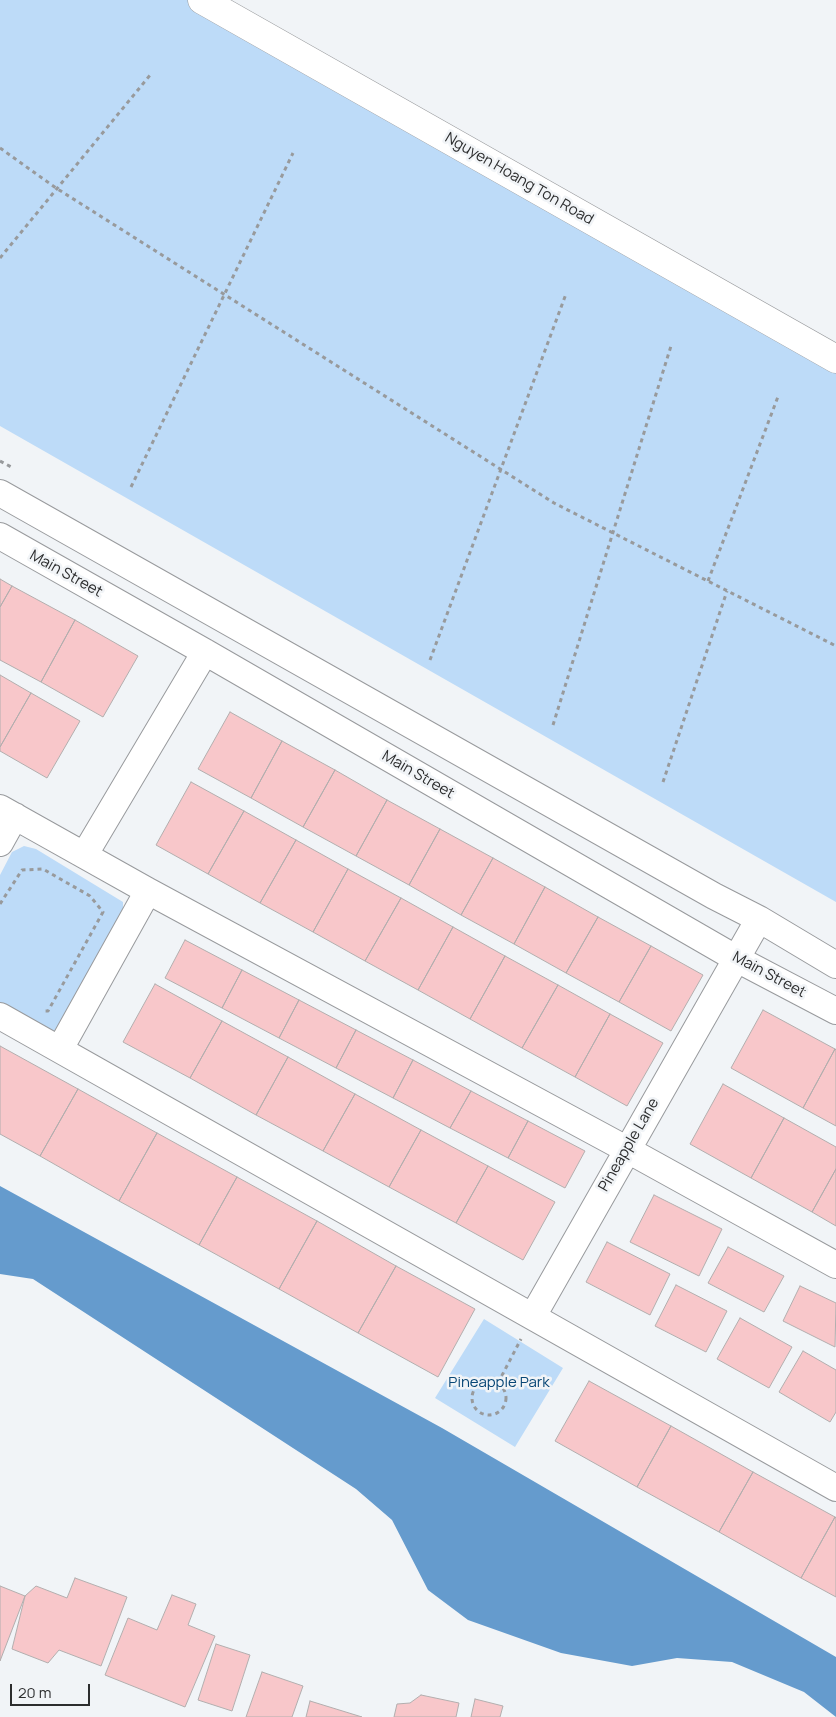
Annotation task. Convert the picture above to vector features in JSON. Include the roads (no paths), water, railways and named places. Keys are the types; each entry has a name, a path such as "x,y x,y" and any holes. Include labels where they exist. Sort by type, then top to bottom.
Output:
{"main road":[{"name":"Nguyen Hoang Ton Road","path":"202,0 836,359"}],"street":[{"path":"0,493 696,886 759,919 836,965"},
{"name":"Main Street","path":"0,536 205,652 732,967 836,1011"},
{"path":"85,854 205,652"},
{"path":"0,843 7,812 148,891 626,1149 836,1265"},
{"path":"60,1049 148,891"},
{"name":"Pineapple Lane","path":"533,1316 626,1149 759,919"},
{"path":"0,1016 836,1488"}],"water":[{"path":"0,1186 442,1428 836,1657 836,1717 804,1692 732,1662 677,1658 632,1666 561,1653 468,1620 428,1590 392,1520 356,1489 33,1279 0,1274"}],"park label":[{"name":"Pineapple Park","path":"499,1383"}]}
